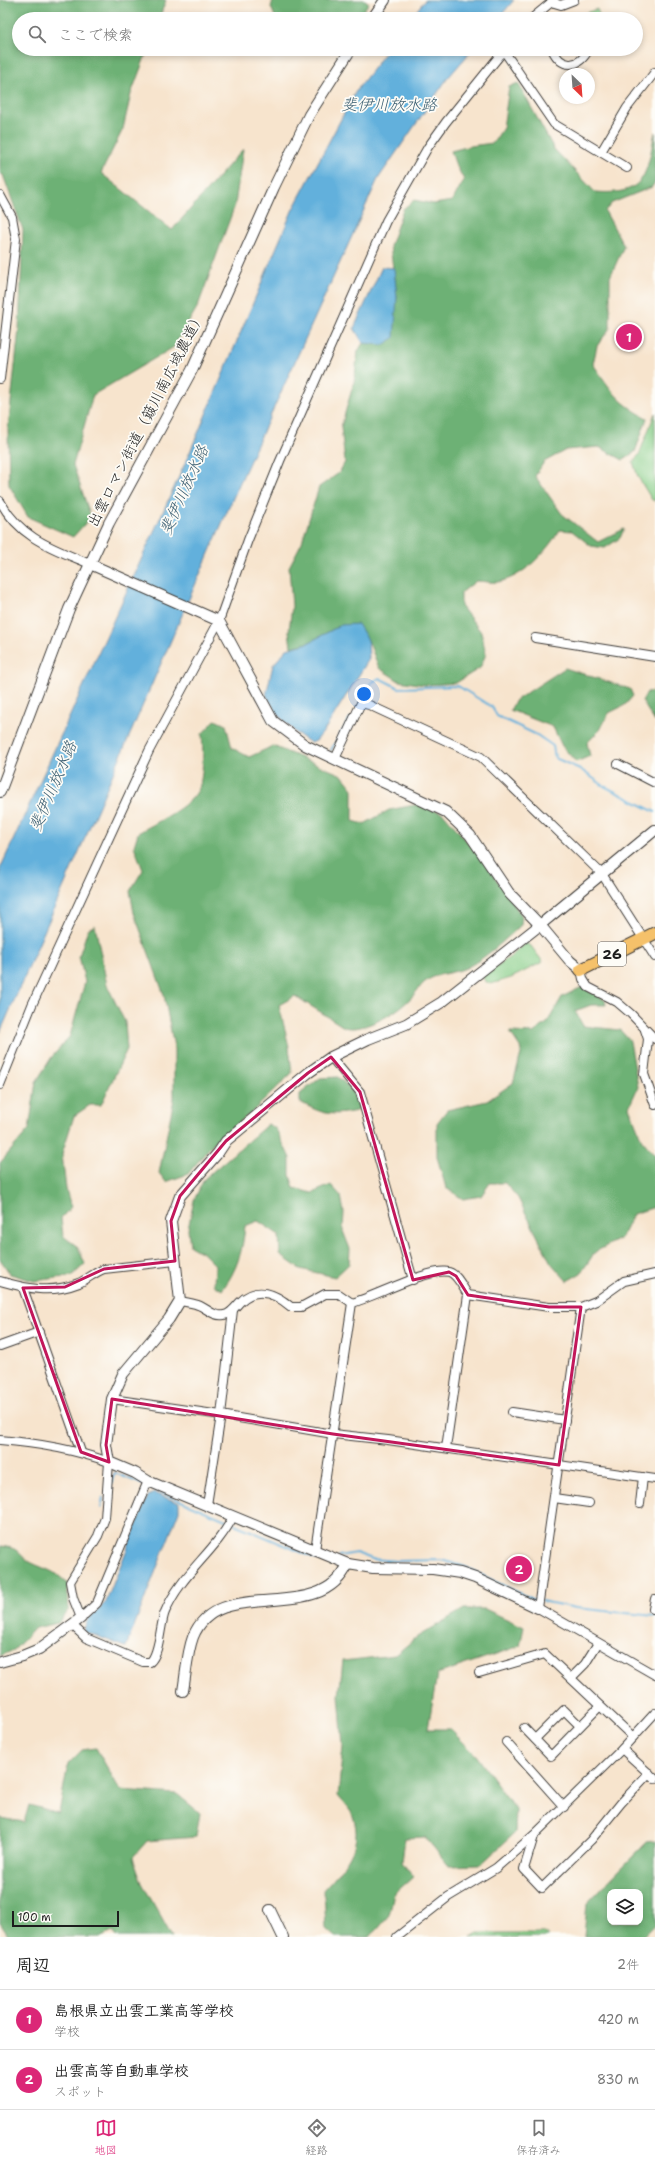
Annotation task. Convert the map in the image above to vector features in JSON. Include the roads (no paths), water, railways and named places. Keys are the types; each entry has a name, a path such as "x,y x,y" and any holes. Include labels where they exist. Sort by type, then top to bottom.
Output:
{"main road":[{"name":"26","path":"581,970 655,932"}],"street":[{"path":"377,12 385,0"},
{"path":"541,12 553,1 561,5 574,0"},
{"name":"出雲ロマン街道（簸川南広域農道）","path":"0,792 69,609 109,523 192,370 274,187 309,115 347,56"},
{"path":"0,1085 32,1006 149,751 219,621 248,540 280,462 386,221 428,148 446,122 500,56"},
{"path":"509,56 554,124 563,131 627,168"},
{"path":"557,56 561,61 569,64 577,63 585,56"},
{"path":"601,152 627,108 655,72"},
{"path":"0,195 12,217 16,239 0,379"},
{"path":"0,502 7,514 23,531 40,543 219,621 273,721 305,745 446,812 470,835 509,893 540,925 570,960 581,970 588,988 617,1002 654,1038"},
{"path":"535,638 655,657"},
{"path":"335,759 361,703 369,705 481,757 602,874 655,958"},
{"path":"618,764 655,783"},
{"path":"81,1618 73,1598 70,1582 98,1536 105,1518 109,1462 106,1445 112,1399 123,1374 169,1319 180,1301 171,1221 180,1196 218,1153 226,1141 308,1073 331,1057 368,1039 406,1024 436,1006 540,925 655,830"},
{"path":"645,1029 648,1039 644,1074 655,1105"},
{"path":"331,1057 360,1092 413,1280"},
{"path":"3,1281 33,1290 65,1287 88,1279 95,1272 104,1269 175,1261"},
{"path":"352,1303 433,1273 448,1272 456,1276 468,1295 446,1448"},
{"path":"468,1295 549,1307 581,1307 596,1302 624,1281 655,1274"},
{"path":"23,1288 81,1452"},
{"path":"180,1301 199,1305 212,1314 223,1315 233,1310 241,1301 253,1293 265,1292 280,1297 291,1307 301,1307 325,1294 339,1294 352,1303"},
{"path":"315,1550 352,1303"},
{"path":"538,1608 581,1307"},
{"path":"207,1506 221,1415 233,1310"},
{"path":"0,1346 39,1332"},
{"path":"112,1399 221,1415 333,1434 446,1448 655,1479"},
{"path":"512,1412 565,1420"},
{"path":"0,1440 29,1442 81,1452 135,1473 148,1482 348,1564 373,1568 433,1569 460,1573 475,1578 538,1608 655,1675"},
{"path":"640,1504 643,1477"},
{"path":"0,1662 22,1656 39,1649 81,1618 97,1602 148,1482"},
{"path":"554,1498 589,1504"},
{"path":"72,1625 86,1638 143,1662 150,1662 155,1655 165,1612 190,1571 218,1541 233,1517"},
{"path":"183,1691 193,1637 210,1613 224,1607 242,1603 316,1594 329,1587 344,1572 348,1564"},
{"path":"653,1609 655,1599"},
{"path":"571,1678 585,1664 598,1643"},
{"path":"480,1673 545,1654 633,1738"},
{"path":"524,1728 550,1756 600,1706"},
{"path":"535,1739 564,1710 580,1726"},
{"path":"397,1937 448,1897 496,1868 564,1807 633,1738 655,1713"},
{"path":"506,1742 564,1807"},
{"path":"534,1835 524,1869 542,1888 591,1840 621,1803 652,1776 622,1749"},
{"path":"270,1910 284,1937"}],"water":[{"path":"425,0 514,0 504,12 416,12"},
{"name":"斐伊川放水路","path":"383,56 467,56 447,79 378,179 237,489 0,1033 0,869 187,459 292,211 356,91"},
{"path":"382,267 394,268 397,297 394,338 383,345 363,343 354,328"},
{"path":"358,624 368,640 369,659 324,731 316,741 311,743 285,723 266,695 273,665 287,649 308,643 341,625"},
{"path":"154,1493 179,1503 179,1511 126,1647 83,1631 88,1619 106,1602 148,1496"}],"waterway":[{"path":"360,701 371,683 379,678 399,688 458,686 492,707 497,716 537,735 553,746 555,758 580,769 604,786 655,812"},
{"path":"331,750 350,718"},
{"path":"110,1486 115,1473 144,1485"},
{"path":"148,1487 228,1521"},
{"path":"101,1508 103,1498"},
{"path":"232,1523 317,1559 322,1558"},
{"path":"339,1556 356,1553 372,1559 398,1561 441,1560 463,1566 536,1601"},
{"path":"541,1601 576,1608 655,1616"}],"place":[{"name":"島根県立出雲工業高等学校","path":"629,337"},
{"name":"出雲高等自動車学校","path":"519,1569"}]}
